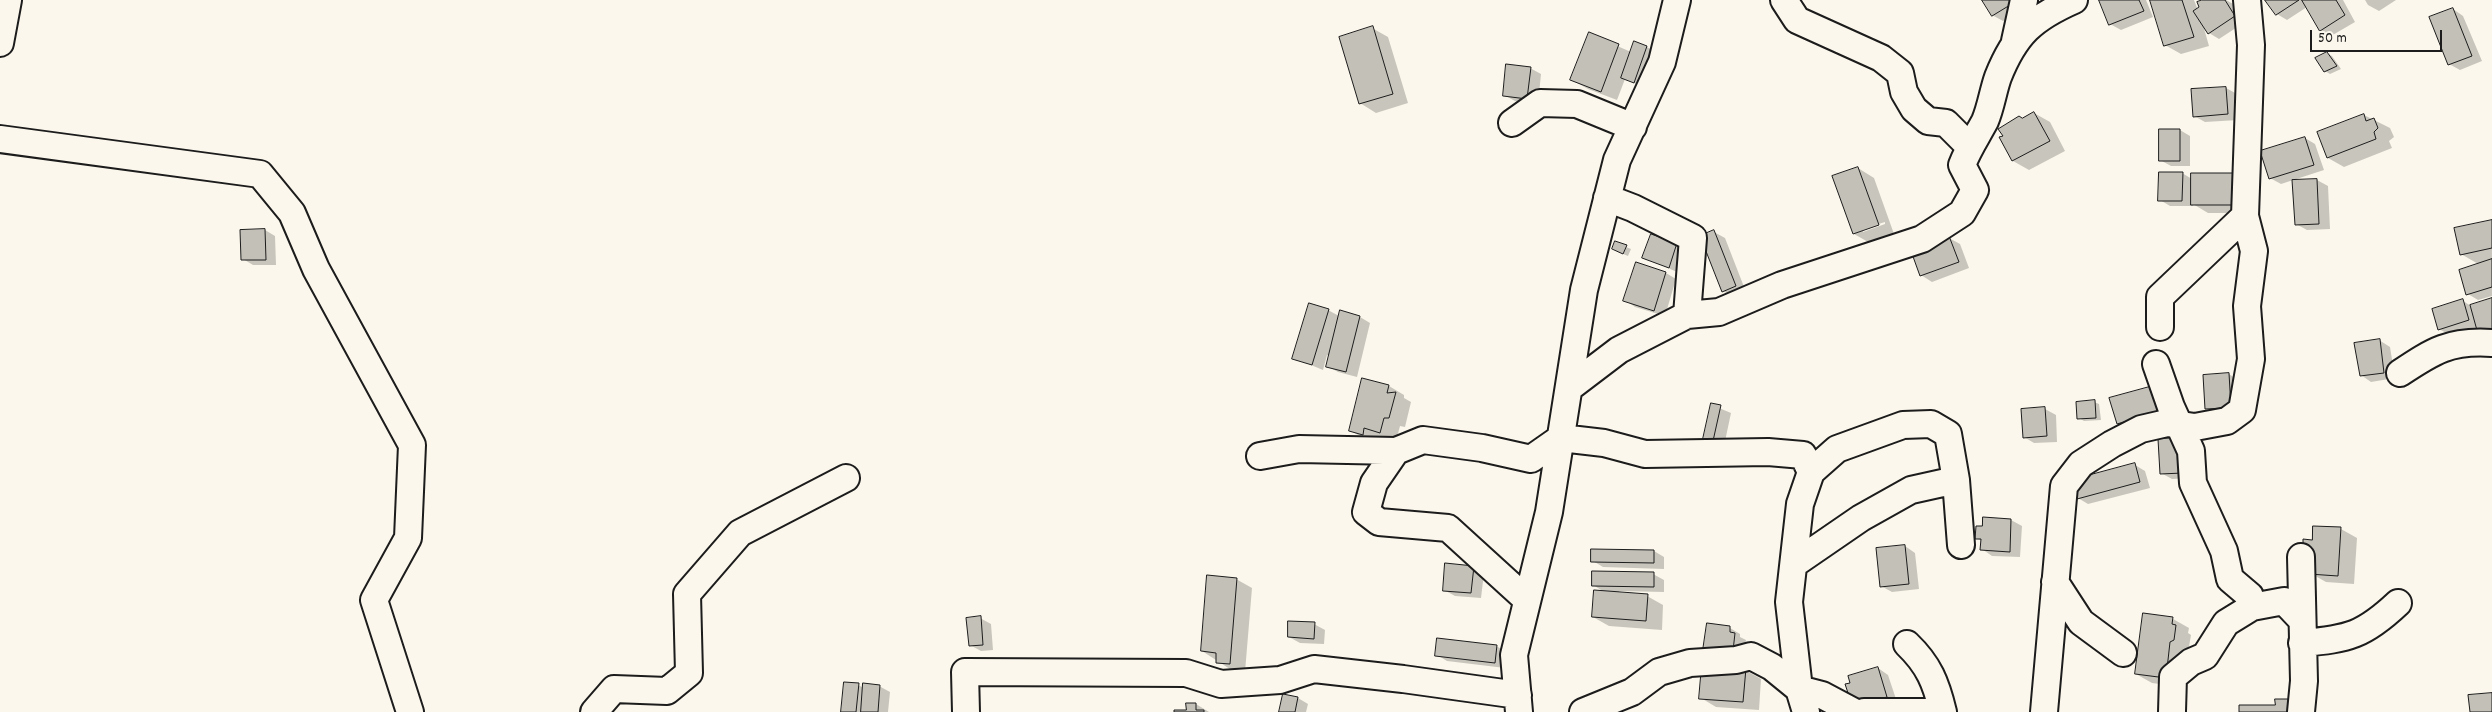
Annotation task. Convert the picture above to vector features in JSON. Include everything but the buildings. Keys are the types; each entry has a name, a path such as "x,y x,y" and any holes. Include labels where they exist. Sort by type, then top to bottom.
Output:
{"street":[{"path":"0,43 8,0"},
{"path":"966,712 965,672 1186,673 1222,684 1280,680 1314,669 1403,679 1519,704 1514,654 1526,599 1549,512 1584,290 1617,160 1662,62 1677,0"},
{"path":"1784,0 1797,20 1887,63 1900,73 1904,92 1914,109 1928,121 1946,123 1969,146"},
{"path":"1568,388 1619,350 1687,315 1719,312 1782,285 1922,239 1962,213 1976,190 1962,166 1969,146 1985,120 1998,76 2015,41 2024,0"},
{"path":"2015,41 2045,13 2074,0"},
{"path":"2044,712 2064,486 2081,464 2112,444 2141,429 2167,423 2194,427 2227,421 2242,410 2251,360 2247,306 2254,251 2245,216 2251,45 2247,0"},
{"path":"1512,123 1540,103 1577,104 1633,127"},
{"path":"0,139 260,174 292,213 316,269 412,445 408,538 374,600 410,712"},
{"path":"1607,198 1633,208 1693,238 1687,315"},
{"path":"2160,326 2160,297 2245,216"},
{"path":"2400,374 2426,356 2451,344 2492,343"},
{"path":"2156,364 2191,451 2193,483 2224,551 2230,579 2250,596 2252,607"},
{"path":"1803,700 1790,602 1800,504 1811,472 1838,449 1902,425 1931,424 1948,434 1956,480 1961,545"},
{"path":"1260,456 1299,449 1396,451 1423,440 1482,448 1531,459 1560,438 1604,442 1645,454 1768,452 1803,455 1811,472"},
{"path":"1396,451 1374,483 1366,512 1379,522 1448,528 1526,599"},
{"path":"594,712 614,689 667,691 690,673 687,594 740,534 846,478"},
{"path":"1794,564 1861,518 1910,490 1956,480"},
{"path":"2301,557 2304,681 2301,712"},
{"path":"2056,582 2081,622 2123,653"},
{"path":"2172,712 2173,677 2191,662 2206,656 2226,624 2252,607 2284,601 2302,631 2341,640 2376,624 2398,602"},
{"path":"1864,712 1943,712 1936,683 1920,656 1907,644"},
{"path":"1584,712 1632,692 1659,672 1690,663 1736,660 1751,656 1772,667 1803,700"},
{"path":"1803,700 1822,695 1854,712"}]}
